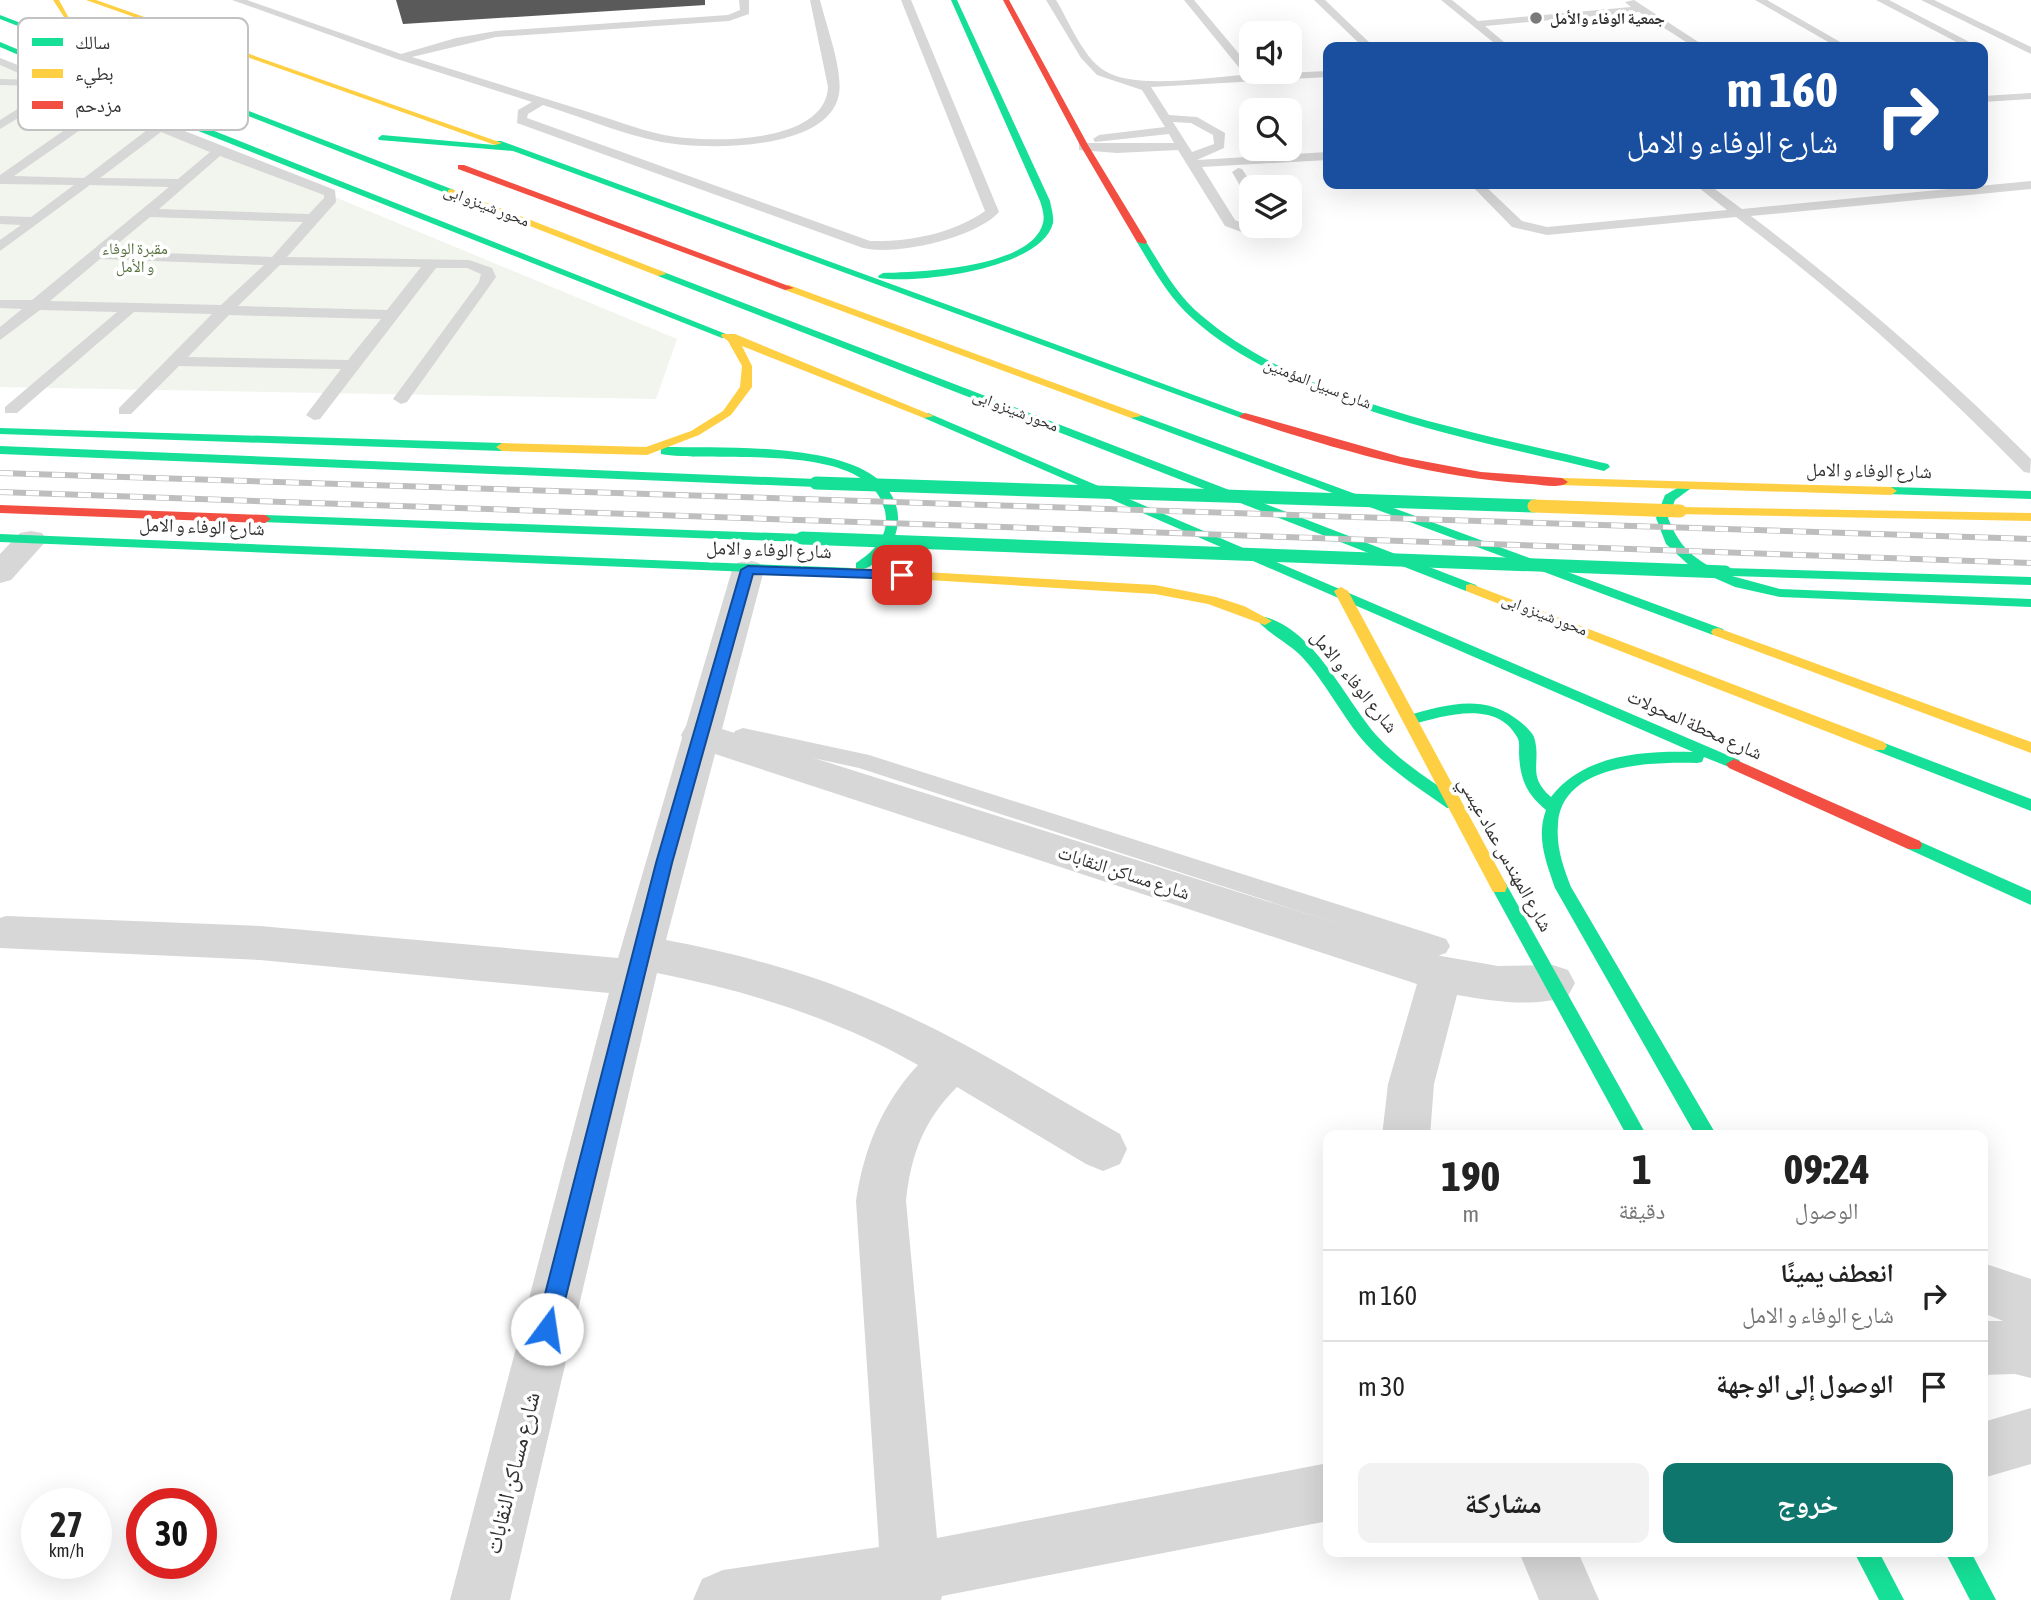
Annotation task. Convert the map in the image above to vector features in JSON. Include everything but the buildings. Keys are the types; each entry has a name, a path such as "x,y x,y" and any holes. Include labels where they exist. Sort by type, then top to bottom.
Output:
{"main road":[{"path":"56,0 71,18"},
{"path":"89,0 141,18"},
{"path":"857,275 901,277 951,272 995,261 1034,242 1047,226 1049,209 954,0"},
{"name":"شارع سبيل المؤمنين","path":"1006,0 1076,147 1174,293 1196,318 1227,341 1267,364 1323,388 1428,423 1688,486"},
{"path":"42,10 63,18"},
{"name":"محور شينزو ابى","path":"0,17 18,24"},
{"path":"0,44 18,51"},
{"path":"248,55 516,149 857,275 1307,436 1447,471 1527,481 1688,486"},
{"name":"محور شينزو ابى","path":"248,114 2031,805"},
{"name":"شارع محطة المحولات","path":"186,130 730,336 984,438 1341,591 2031,898"},
{"name":"محور شينزو ابى","path":"516,149 375,135 2031,748"},
{"path":"1021,151 1046,149"},
{"path":"647,451 696,433 736,403 743,392 748,370 730,336"},
{"path":"0,431 801,457 847,467 866,476 881,488 890,503 893,518 890,535 882,551 865,564 846,572"},
{"path":"0,450 816,483 1680,511 2031,517"},
{"path":"1688,486 1669,498 1662,518 1671,541 1697,565 1735,583 1780,593 2031,603"},
{"name":"شارع الوفاء و الامل","path":"1688,486 2031,495"},
{"path":"0,509 2031,581"},
{"name":"شارع الوفاء و الامل","path":"0,538 846,572 1149,589 1198,596 1244,610 1286,632 1315,659 1366,734 1405,770 1453,804"},
{"name":"شارع المهندس عماد عيسي","path":"1341,591 1453,804 1634,1130"},
{"path":"1911,704 2031,731"},
{"path":"1411,720 1468,706 1483,707 1510,718 1526,737 1525,767 1528,782 1535,792 1554,808"},
{"name":"شارع المهندس عماد عيسي","path":"1704,1130 1563,888 1553,866 1549,826 1554,808 1576,779 1614,760 1661,753 1730,762"},
{"path":"1869,1557 1892,1600"},
{"path":"1960,1557 1984,1600"}],"street":[{"path":"0,573 32,540"},
{"name":"شارع مساكن النقابات","path":"480,1600 637,964 721,736 748,570"},
{"name":"شارع مساكن النقابات","path":"721,736 842,769 1266,904 1439,960 1498,984 1553,983"},
{"path":"6,933 260,943 637,964 749,976 803,993 904,1035 1103,1149"},
{"path":"1407,1130 1411,1084 1439,960"},
{"path":"910,1587 881,1201 886,1160 899,1122 922,1089 951,1063"},
{"path":"1988,1290 2031,1305"},
{"path":"1988,1348 2015,1347 2031,1351"},
{"path":"1988,1449 2031,1436"},
{"path":"723,1600 910,1587 1323,1493"},
{"path":"1550,1557 1569,1600"}],"lane":[{"path":"237,0 542,102 661,138 691,144 726,144 778,136 817,118 833,95 815,0"},
{"path":"401,57 456,41 496,34 729,18 746,12 744,0"},
{"path":"542,102 522,112 521,120 868,245 900,245 946,233 981,220 992,212 906,0"},
{"path":"1051,0 1085,56 1101,73 1137,83 1146,89 1234,227 1239,228"},
{"path":"1189,0 1239,61"},
{"path":"1319,0 1363,42"},
{"path":"1446,0 1499,42"},
{"path":"1590,13 1577,3 1616,0"},
{"path":"1627,0 1693,42"},
{"path":"1760,0 1835,42"},
{"path":"1881,0 1963,42"},
{"path":"1926,0 2031,51"},
{"path":"1477,24 1641,9"},
{"path":"0,61 18,69"},
{"path":"1302,68 1323,67"},
{"path":"1302,74 1323,74"},
{"path":"1137,83 1239,75"},
{"path":"0,82 18,83"},
{"path":"1988,92 2031,88"},
{"path":"1988,99 2031,96"},
{"path":"0,111 18,111"},
{"path":"0,125 18,114"},
{"path":"1164,118 1193,120 1219,133 1220,145 1191,160"},
{"path":"1,180 73,130"},
{"path":"0,247 154,130"},
{"path":"125,411 276,261 331,198 330,193 218,151 180,130"},
{"path":"1076,147 1120,134 1172,130"},
{"path":"1076,147 1117,149 1191,160 1238,172 1323,166"},
{"path":"0,335 218,151"},
{"path":"1191,160 1323,156"},
{"path":"1,180 181,183"},
{"path":"1481,189 1511,220 1536,230 2031,185"},
{"path":"1707,189 1818,272 1900,341 2030,468"},
{"path":"147,213 313,218"},
{"path":"0,220 34,221"},
{"path":"97,255 480,266 489,276 401,400"},
{"path":"314,415 432,263"},
{"path":"0,304 390,315"},
{"path":"11,410 131,307"},
{"path":"174,360 352,365"}],"green space":[{"name":"مقبرة الوفاء و الأمل","path":"0,58 18,65 18,130 173,130 677,339 656,399 0,387"}],"railway":[{"path":"0,473 2031,539"},
{"path":"0,492 2031,563"}],"traffic: fast":[{"path":"883,276 949,271 1001,260 1023,251 1039,238 1048,223 1045,201 954,0"},
{"path":"0,17 18,24"},
{"path":"0,44 18,52"},
{"path":"248,113 451,192"},
{"path":"204,130 726,336"},
{"path":"382,138 516,149"},
{"path":"498,143 1245,416"},
{"path":"1142,242 1161,273 1190,311 1238,347 1284,372 1336,394 1448,429 1604,467"},
{"path":"661,274 1471,588"},
{"path":"928,416 1734,764"},
{"path":"1135,416 1718,632"},
{"path":"0,431 502,447"},
{"path":"0,450 816,483"},
{"path":"665,451 783,455 845,467 869,478 886,494 893,523 885,545 861,566"},
{"path":"816,483 1534,506"},
{"path":"1688,486 1669,498 1662,518 1671,541 1697,565 1735,583 1780,593 2031,603"},
{"path":"1891,491 2031,495"},
{"path":"265,519 802,538"},
{"path":"0,538 852,572"},
{"path":"802,538 1725,572"},
{"path":"1725,572 2031,581"},
{"path":"1265,621 1283,632 1310,657 1365,732 1384,753 1453,804"},
{"path":"1411,720 1444,711 1473,708 1500,715 1526,737 1530,784 1554,808"},
{"path":"1879,746 2031,805"},
{"path":"1697,758 1646,758 1594,770 1573,782 1558,799 1550,822 1551,852 1563,888 1704,1130"},
{"path":"1914,845 2031,898"},
{"path":"1499,887 1634,1130"},
{"path":"1869,1557 1892,1600"},
{"path":"1960,1557 1984,1600"}],"traffic: slow":[{"path":"56,0 67,18"},
{"path":"89,0 140,18"},
{"path":"248,56 498,143"},
{"path":"451,192 661,274"},
{"path":"789,288 1135,416"},
{"path":"726,336 928,416"},
{"path":"502,447 647,451 695,433 727,413 746,387 747,366 731,336"},
{"path":"1562,482 1891,491"},
{"path":"1534,506 1680,511"},
{"path":"1680,511 2031,517"},
{"path":"852,572 1155,590 1212,600 1265,621"},
{"path":"1471,588 1879,746"},
{"path":"1341,591 1499,887"},
{"path":"1718,632 2031,748"}],"traffic: jam":[{"path":"1006,0 1084,145 1142,242"},
{"path":"461,167 789,288"},
{"path":"1245,416 1401,461 1481,475 1562,482"},
{"path":"0,509 265,519"},
{"path":"1734,764 1914,845"}],"place":[{"name":"جمعية الوفاء والأمل","path":"1536,18"}],"route":[{"path":"547,1329 664,863 748,570 902,575"}]}
